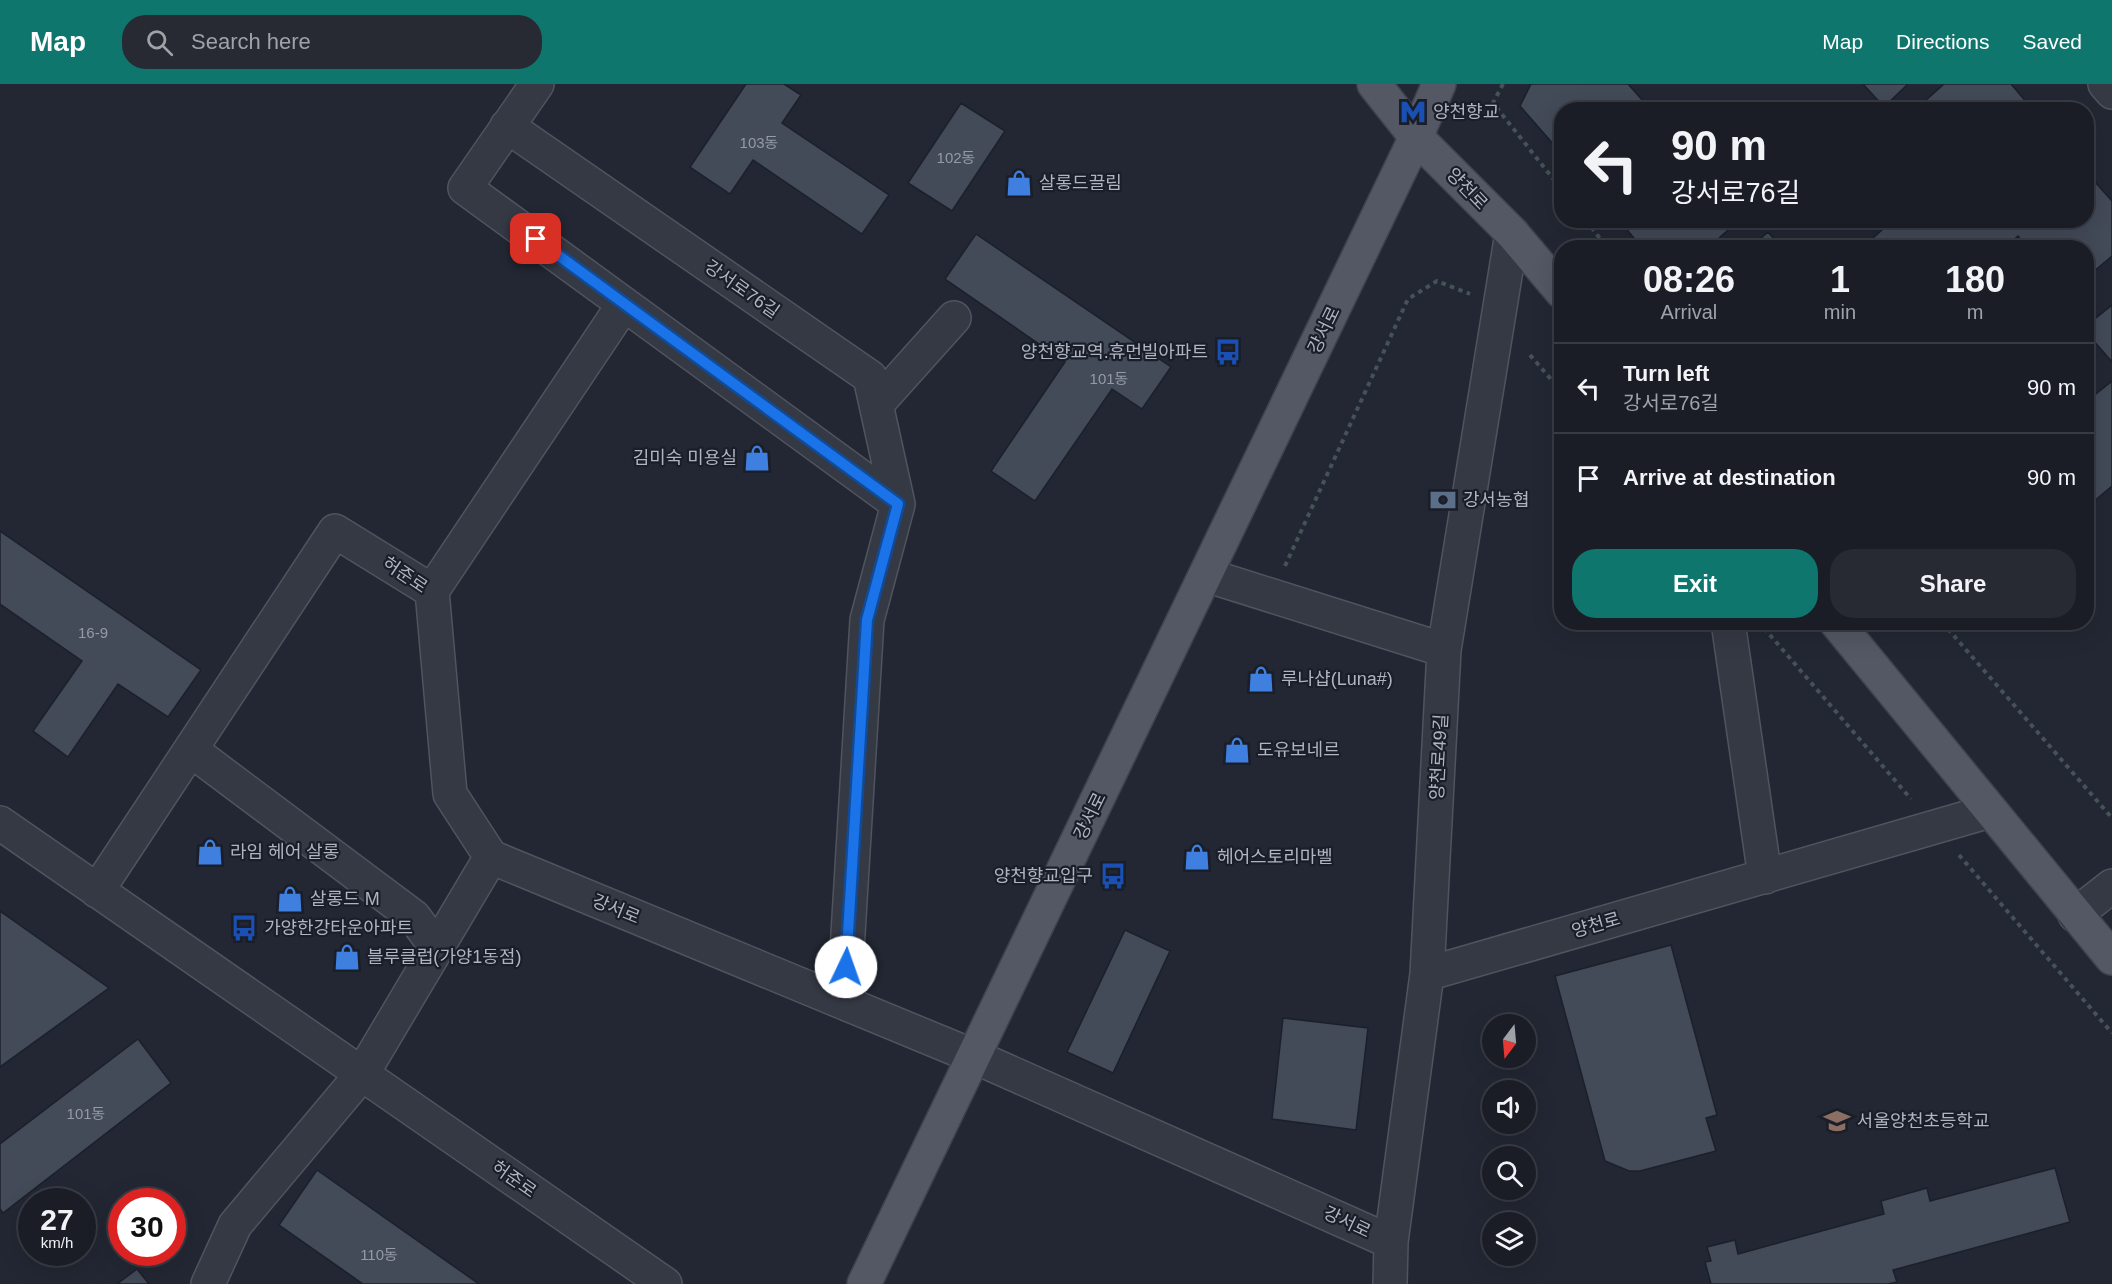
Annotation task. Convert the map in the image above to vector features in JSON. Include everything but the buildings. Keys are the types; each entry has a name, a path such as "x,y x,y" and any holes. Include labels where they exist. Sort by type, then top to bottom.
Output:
{"main road":[{"name":"양천로","path":"1374,84 1416,137 1512,233 1554,283"},
{"name":"강서로","path":"864,1284 1416,137 1439,84"},
{"path":"1843,630 2112,958"}],"street":[{"path":"537,84 465,188 898,504"},
{"path":"2105,84 2112,92"},
{"name":"강서로76길","path":"507,126 870,377 898,504 867,620 846,967 849,1005"},
{"name":"양천로49길","path":"1390,1284 1391,1242 1427,974 1444,650 1512,233"},
{"path":"432,591 624,304"},
{"path":"876,405 954,318"},
{"name":"허준로","path":"97,891 335,531 432,591 450,794 491,857"},
{"path":"1206,575 1444,650"},
{"path":"1729,630 1765,877"},
{"path":"191,750 414,916 437,948"},
{"name":"양천로","path":"1427,974 1990,811"},
{"name":"허준로","path":"0,823 665,1284"},
{"path":"212,1282 235,1225 362,1074 491,857"},
{"name":"강서로","path":"491,857 973,1056 1391,1242"},
{"path":"2075,915 2112,886"}],"path":[{"path":"1503,84 1493,103 1554,180"},
{"path":"1270,595 1408,299 1437,280 1471,294"},
{"path":"1530,355 1554,383"},
{"path":"1949,630 2112,818"}],"place":[{"name":"양천향교","path":"1413,112"},
{"name":"살롱드끌림","path":"1019,183"},
{"name":"양천향교역.휴먼빌아파트","path":"1228,352"},
{"name":"김미숙 미용실","path":"757,458"},
{"name":"강서농협","path":"1443,500"},
{"name":"루나샵(Luna#)","path":"1261,679"},
{"name":"도유보네르","path":"1237,750"},
{"name":"라임 헤어 살롱","path":"210,852"},
{"name":"헤어스토리마벨","path":"1197,857"},
{"name":"양천향교입구","path":"1113,876"},
{"name":"살롱드 M","path":"290,899"},
{"name":"가양한강타운아파트","path":"244,928"},
{"name":"블루클럽(가양1동점)","path":"347,957"},
{"name":"서울양천초등학교","path":"1837,1121"}],"route":[{"path":"536,239 898,504 867,620 846,967"}]}
